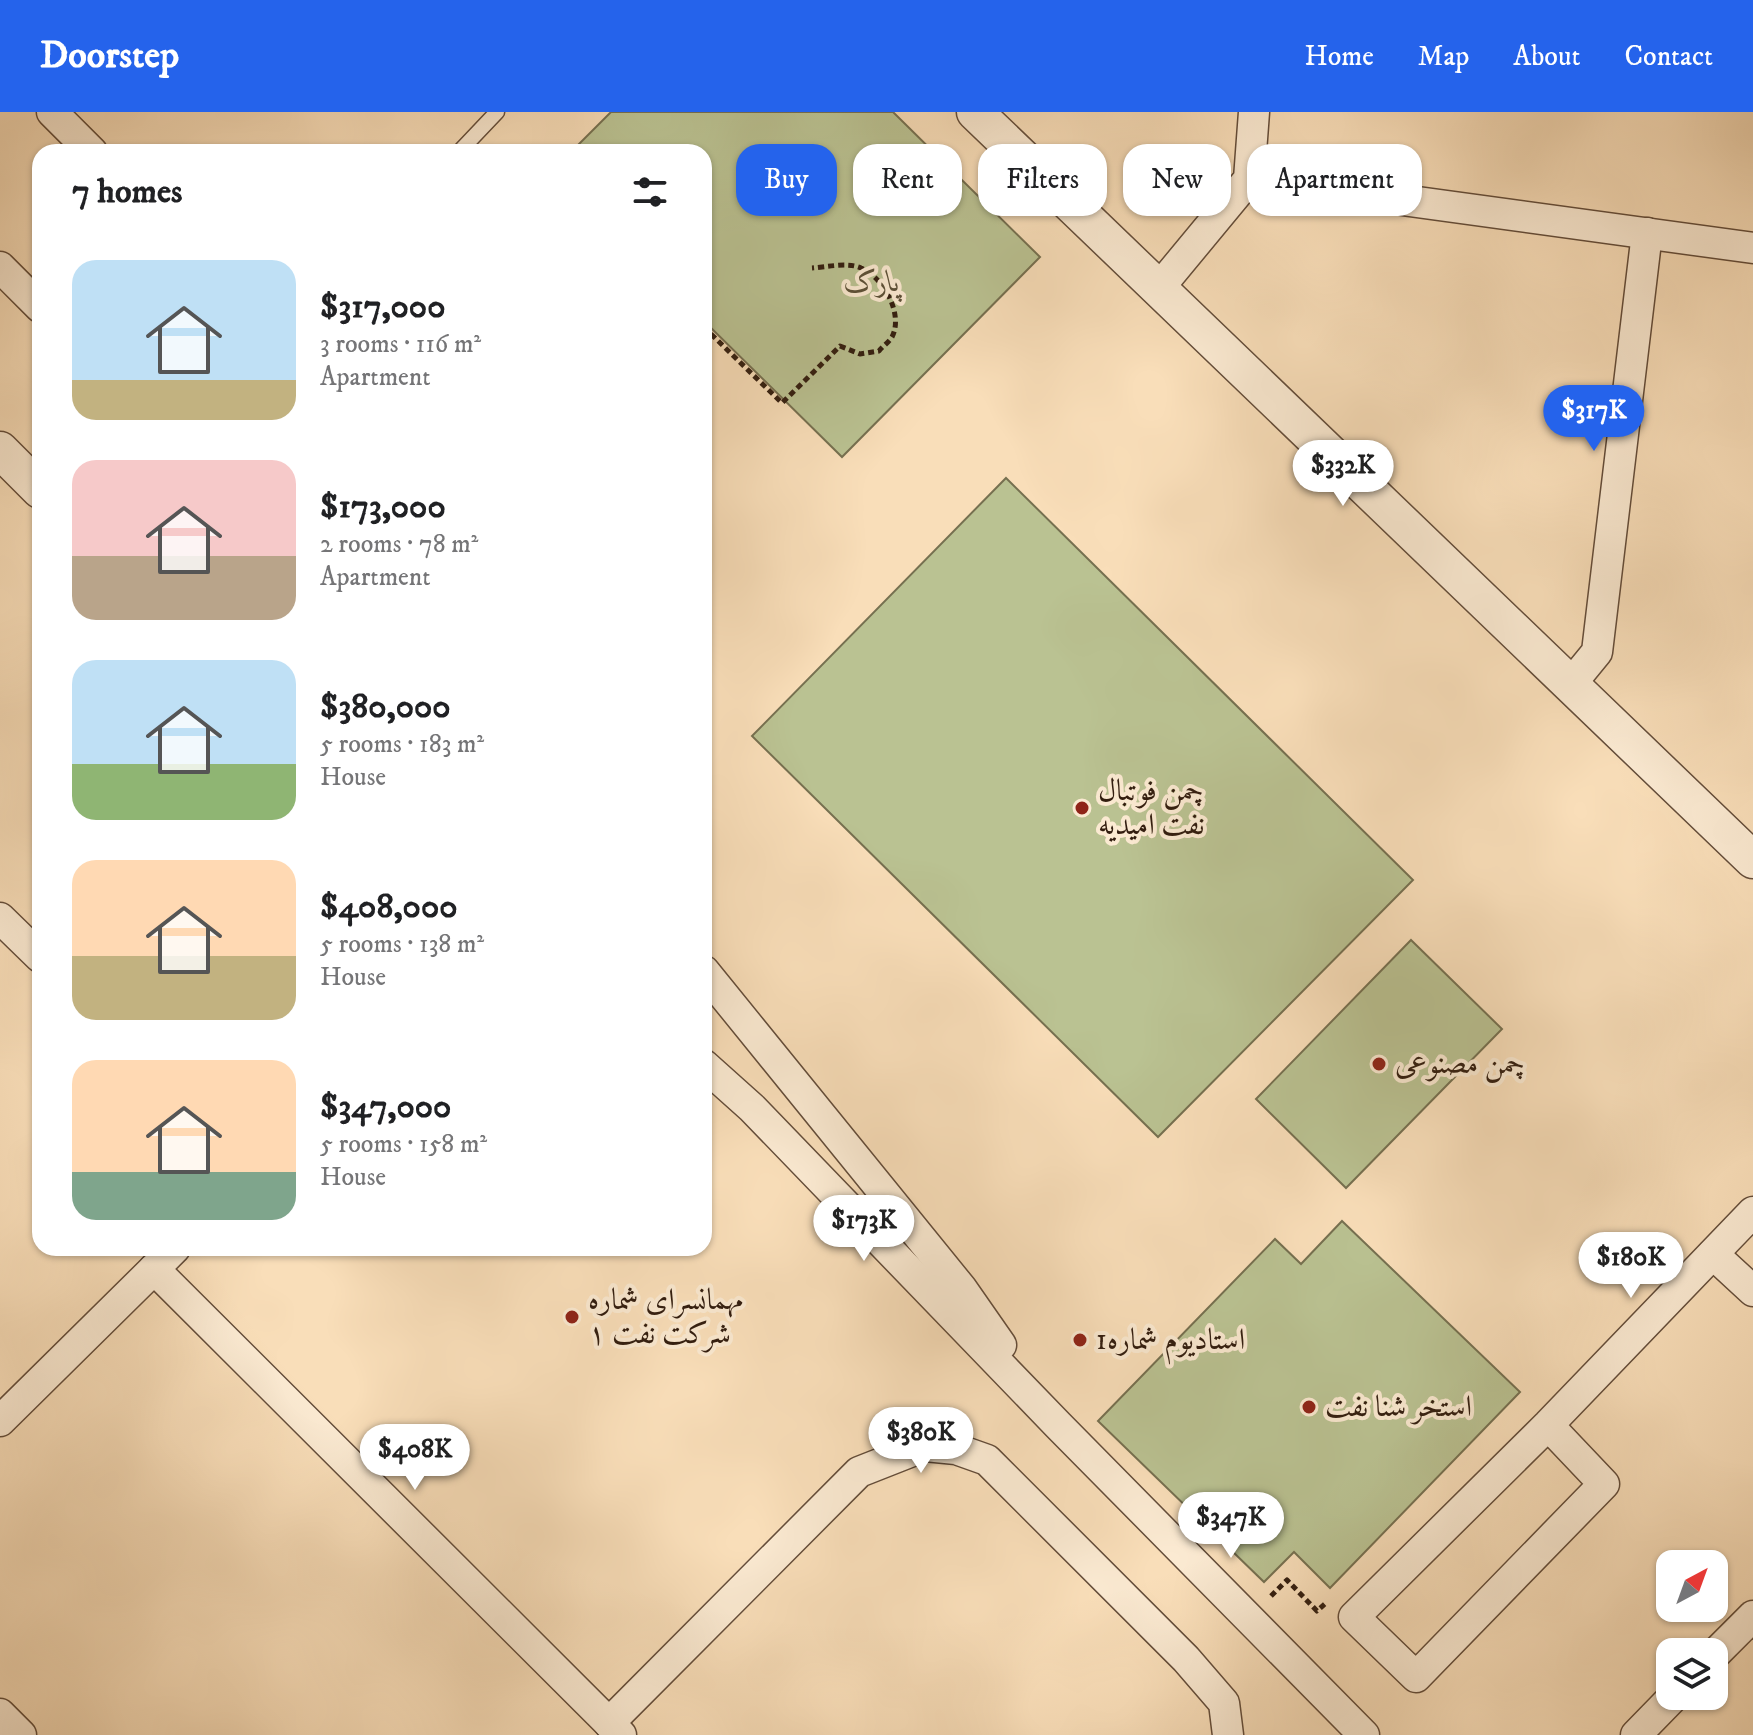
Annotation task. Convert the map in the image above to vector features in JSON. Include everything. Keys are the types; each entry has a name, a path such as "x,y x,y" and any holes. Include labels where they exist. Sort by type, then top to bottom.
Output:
{"street":[{"path":"52,112 84,144"},
{"path":"975,112 1753,860"},
{"path":"1252,144 1254,112"},
{"path":"1158,289 1247,181"},
{"path":"1422,202 1753,248"},
{"path":"1570,685 1597,652 1647,233"},
{"path":"0,267 32,299"},
{"path":"0,450 32,482"},
{"path":"0,918 32,949"},
{"path":"712,981 962,1289 1058,1425"},
{"path":"712,1072 752,1108 1058,1425 1364,1735"},
{"path":"1548,1425 1604,1484 1416,1677 1354,1617 1548,1425 1753,1212"},
{"path":"1713,1254 1753,1291"},
{"path":"0,1421 164,1258 615,1729 859,1472 925,1446 956,1449 987,1460 1186,1659 1224,1703 1228,1735"},
{"path":"1728,1641 1753,1616"},
{"path":"1636,1735 1660,1710"},
{"path":"0,1714 21,1735"}],"lane":[{"path":"467,144 497,112"}],"path":[{"path":"712,335 782,403 840,346 860,354 879,351 893,335 894,315 890,298 878,280 860,267 812,268"},
{"path":"1249,1617 1287,1580 1317,1611 1334,1595 1354,1617"}],"green space":[{"name":"پارک","path":"611,112 893,112 925,144 853,144 853,216 962,216 962,180 978,196 978,216 998,216 1040,257 842,457 712,329 712,144 579,144"},
{"name":"چمن فوتبال نفت امیدیه","path":"1006,478 1413,880 1158,1137 752,736"},
{"name":"چمن مصنوعی","path":"1411,940 1502,1029 1346,1188 1256,1099"},
{"name":"استخر شنا نفت","path":"1342,1221 1520,1392 1330,1588 1294,1552 1264,1582 1098,1421 1275,1239 1301,1264"}],"place":[{"name":"چمن فوتبال نفت امیدیه","path":"1082,808"},
{"name":"چمن مصنوعی","path":"1379,1064"},
{"name":"مهمانسرای شماره ۱ شرکت نفت","path":"572,1317"},
{"name":"استادیوم شماره1","path":"1080,1340"},
{"name":"استخر شنا نفت","path":"1309,1407"}]}
